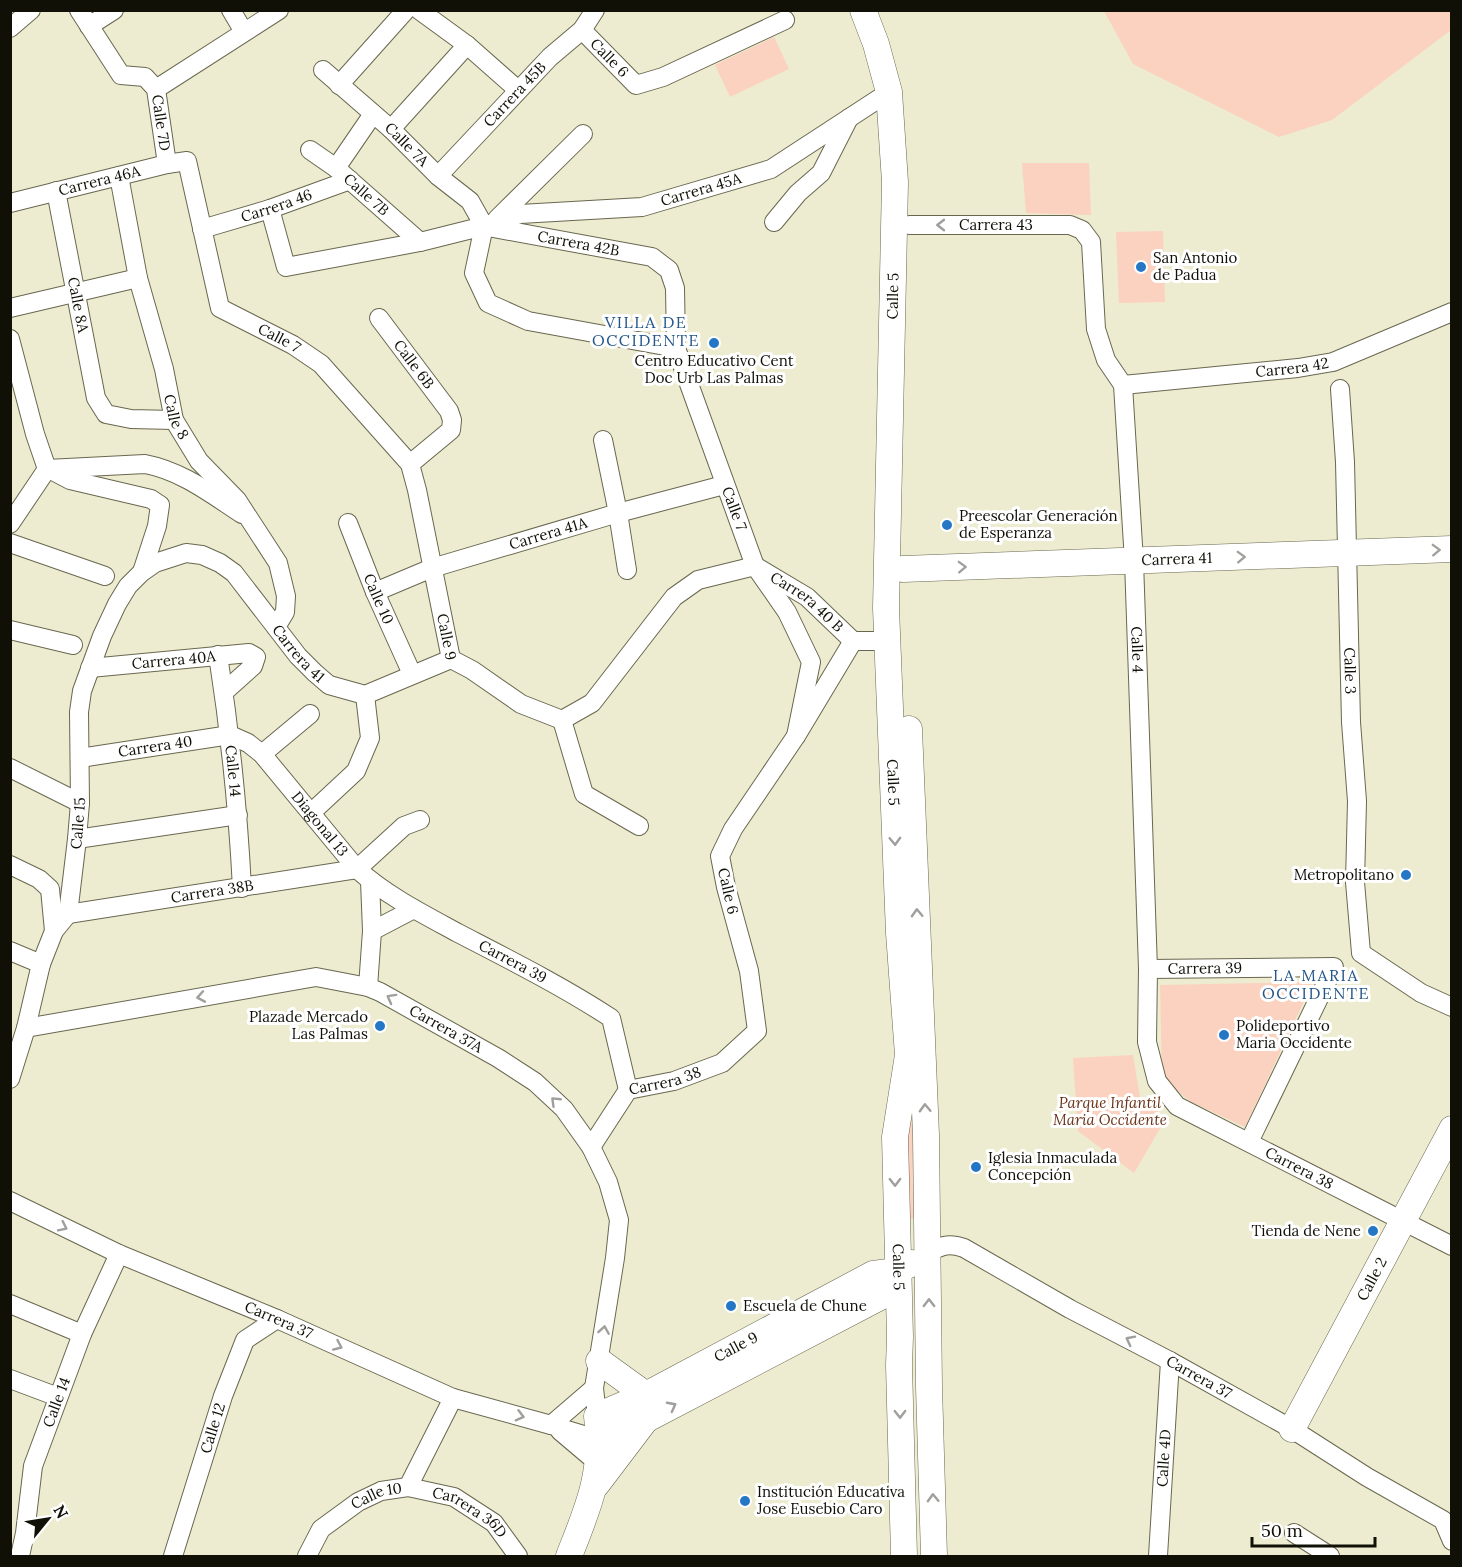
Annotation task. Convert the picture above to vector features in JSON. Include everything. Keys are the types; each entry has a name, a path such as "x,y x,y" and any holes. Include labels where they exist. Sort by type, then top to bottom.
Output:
{"main road":[{"name":"Calle 5","path":"863,10 876,44 889,92 895,182 886,572 898,933 908,1055 895,1137 904,1557"},
{"name":"Calle 5","path":"881,10 894,52 906,112 909,147 902,617 923,1055 934,1557"},
{"name":"Carrera 41","path":"903,570 1452,549"},
{"name":"Calle 2","path":"1292,1429 1452,1129"},
{"name":"Calle 9","path":"599,1440 646,1395 873,1274 897,1271 928,1253"},
{"name":"Calle 9","path":"599,1440 645,1420 882,1296 897,1271"},
{"path":"860,1307 874,1309 886,1315 895,1324 900,1337"},
{"path":"599,1361 646,1395"},
{"path":"899,1386 902,1378 915,1372 922,1374 929,1387"},
{"path":"594,1489 645,1420"},
{"path":"569,1557 594,1489 599,1440"}],"street":[{"path":"10,28 31,10"},
{"name":"Calle 7D","path":"79,10 121,75 145,77 156,89 167,164"},
{"path":"89,26 114,10"},
{"path":"231,10 244,32"},
{"path":"156,89 279,10"},
{"path":"339,85 405,10"},
{"path":"419,10 467,45 518,90"},
{"name":"Carrera 45B","path":"438,176 550,57 582,30 595,12"},
{"name":"Calle 6","path":"582,30 636,85 663,77 785,20"},
{"path":"391,129 467,45"},
{"name":"Calle 7A","path":"323,70 391,129 438,176 470,201 488,225"},
{"name":"Carrera 45A","path":"270,209 286,267 420,242 488,225 519,214 642,207 771,169 889,92"},
{"path":"343,174 373,114"},
{"path":"774,222 798,193 821,172 850,116"},
{"path":"583,134 488,225 474,273 488,303 528,321 676,348"},
{"name":"Calle 7B","path":"310,150 343,174 420,242"},
{"name":"Calle 7D","path":"187,161 220,308"},
{"name":"Carrera 46A","path":"10,203 187,161"},
{"name":"Carrera 46","path":"201,229 270,209 343,174"},
{"name":"Calle 8","path":"119,176 138,278 164,369 174,420 199,462 225,486 278,563 286,596 285,612 276,627"},
{"name":"Calle 8A","path":"56,191 96,398 106,414 131,419 174,420"},
{"name":"Carrera 42B","path":"488,225 652,256 669,270 675,288 676,348"},
{"name":"Carrera 43","path":"909,225 1070,225 1082,230 1091,242 1096,329 1106,360 1123,385"},
{"path":"10,308 138,278"},
{"name":"Calle 7","path":"220,308 293,345 321,364 410,464 417,490"},
{"name":"Carrera 42","path":"1123,385 1298,368 1333,362 1452,312"},
{"name":"Calle 6B","path":"379,318 449,411 452,420 451,430 410,464"},
{"path":"10,339 35,434 47,469"},
{"name":"Calle 7","path":"676,348 755,566 787,612 811,662"},
{"name":"Calle 4","path":"1123,385 1134,561 1148,969 1147,1042 1157,1081"},
{"name":"Calle 3","path":"1340,389 1348,553 1351,711 1357,801 1355,882 1361,953 1421,993 1452,1007"},
{"path":"603,440 627,570"},
{"path":"47,469 146,464 178,474 249,518"},
{"path":"10,524 47,469"},
{"name":"Calle 15","path":"47,469 70,480 157,501 161,509 142,573"},
{"name":"Carrera 41A","path":"375,592 432,568 618,513 724,485"},
{"name":"Calle 9","path":"417,490 451,659 472,670 521,704 562,720"},
{"name":"Calle 10","path":"348,523 375,592 412,674"},
{"path":"10,543 105,576"},
{"name":"Carrera 41","path":"168,558 186,553 202,555 220,563 234,573 298,656 329,685 365,695"},
{"name":"Calle 15","path":"68,914 80,803 82,691 117,604 128,586 155,563 168,558"},
{"path":"639,826 584,794 562,720 592,702 674,597 698,580 755,566"},
{"name":"Carrera 40 B","path":"755,566 807,597 853,641"},
{"path":"10,630 73,645"},
{"path":"853,641 888,641"},
{"name":"Calle 6","path":"757,1031 749,971 720,856 733,829 796,735 853,641"},
{"name":"Carrera 40A","path":"90,668 218,655 249,653 256,657 253,666 224,692"},
{"name":"Calle 14","path":"218,655 230,735 242,888"},
{"path":"312,812 356,771 370,738 365,695 451,659"},
{"name":"Calle 6","path":"796,735 811,662"},
{"path":"262,754 310,714"},
{"name":"Carrera 40","path":"80,758 230,735"},
{"name":"Diagonal 13","path":"230,735 248,743 262,754 364,875 414,909"},
{"path":"10,768 80,803"},
{"path":"77,839 238,816"},
{"path":"368,987 372,931 364,875 404,826 420,820"},
{"path":"10,865 39,879 50,889 54,931"},
{"name":"Carrera 38B","path":"68,914 242,888 364,875"},
{"path":"372,931 414,909"},
{"name":"Carrera 39","path":"414,909 582,999 612,1018 628,1090"},
{"path":"10,1079 13,1056 26,1028 40,964 54,931 68,914"},
{"path":"10,951 40,964"},
{"name":"Carrera 39","path":"1148,969 1334,967 1249,1142"},
{"name":"Carrera 37A","path":"26,1028 316,977 368,987 498,1058 535,1082 564,1109 591,1148 608,1182 619,1220 594,1388 599,1440"},
{"name":"Carrera 38","path":"591,1148 628,1090 674,1082 722,1064 757,1031"},
{"name":"Carrera 38","path":"1157,1081 1178,1106 1452,1246"},
{"name":"Carrera 37","path":"10,1201 119,1254 277,1319 453,1398 599,1440"},
{"name":"Carrera 37","path":"928,1253 944,1244 964,1248 1070,1309 1170,1361 1292,1429 1367,1477 1443,1520 1452,1541"},
{"name":"Calle 14","path":"20,1557 33,1466 82,1334 119,1254"},
{"path":"10,1304 82,1334"},
{"name":"Calle 12","path":"173,1557 223,1396 245,1340 277,1319"},
{"name":"Calle 4D","path":"1158,1557 1170,1361"},
{"path":"10,1379 58,1397"},
{"path":"551,1425 594,1388"},
{"name":"Calle 10","path":"307,1557 321,1529 358,1502 381,1491 408,1486 453,1398"},
{"name":"Carrera 36D","path":"408,1486 454,1497 494,1523 518,1557"},
{"path":"1294,1533 1330,1557"}],"green space":[{"path":"1104,11 1451,11 1451,30 1332,120 1279,137 1133,64"},
{"path":"774,37 789,69 730,97 715,65"},
{"path":"1022,163 1089,163 1091,215 1026,213"},
{"name":"San Antonio de Padua","path":"1163,231 1165,302 1119,303 1116,232"},
{"name":"Polideportivo Maria Occidente","path":"1313,982 1245,1127 1191,1102 1162,1078 1160,985"},
{"name":"Parque Infantil Maria Occidente","path":"1133,1055 1140,1097 1166,1118 1134,1173 1078,1131 1073,1058"},
{"path":"913,1102 922,1218 903,1219 901,1153"}],"place":[{"name":"San Antonio de Padua","path":"1141,267"},
{"name":"Centro Educativo Cent Doc Urb Las Palmas","path":"714,343"},
{"name":"Preescolar Generación de Esperanza","path":"947,525"},
{"name":"Metropolitano","path":"1406,875"},
{"name":"Plazade Mercado Las Palmas","path":"380,1026"},
{"name":"Polideportivo Maria Occidente","path":"1224,1035"},
{"name":"Iglesia Inmaculada Concepción","path":"976,1167"},
{"name":"Tienda de Nene","path":"1373,1231"},
{"name":"Escuela de Chune","path":"731,1306"},
{"name":"Institución Educativa Jose Eusebio Caro","path":"745,1501"}],"district":[{"name":"VILLA DE OCCIDENTE","path":"646,331"},
{"name":"LA MARIA OCCIDENTE","path":"1316,984"}]}
